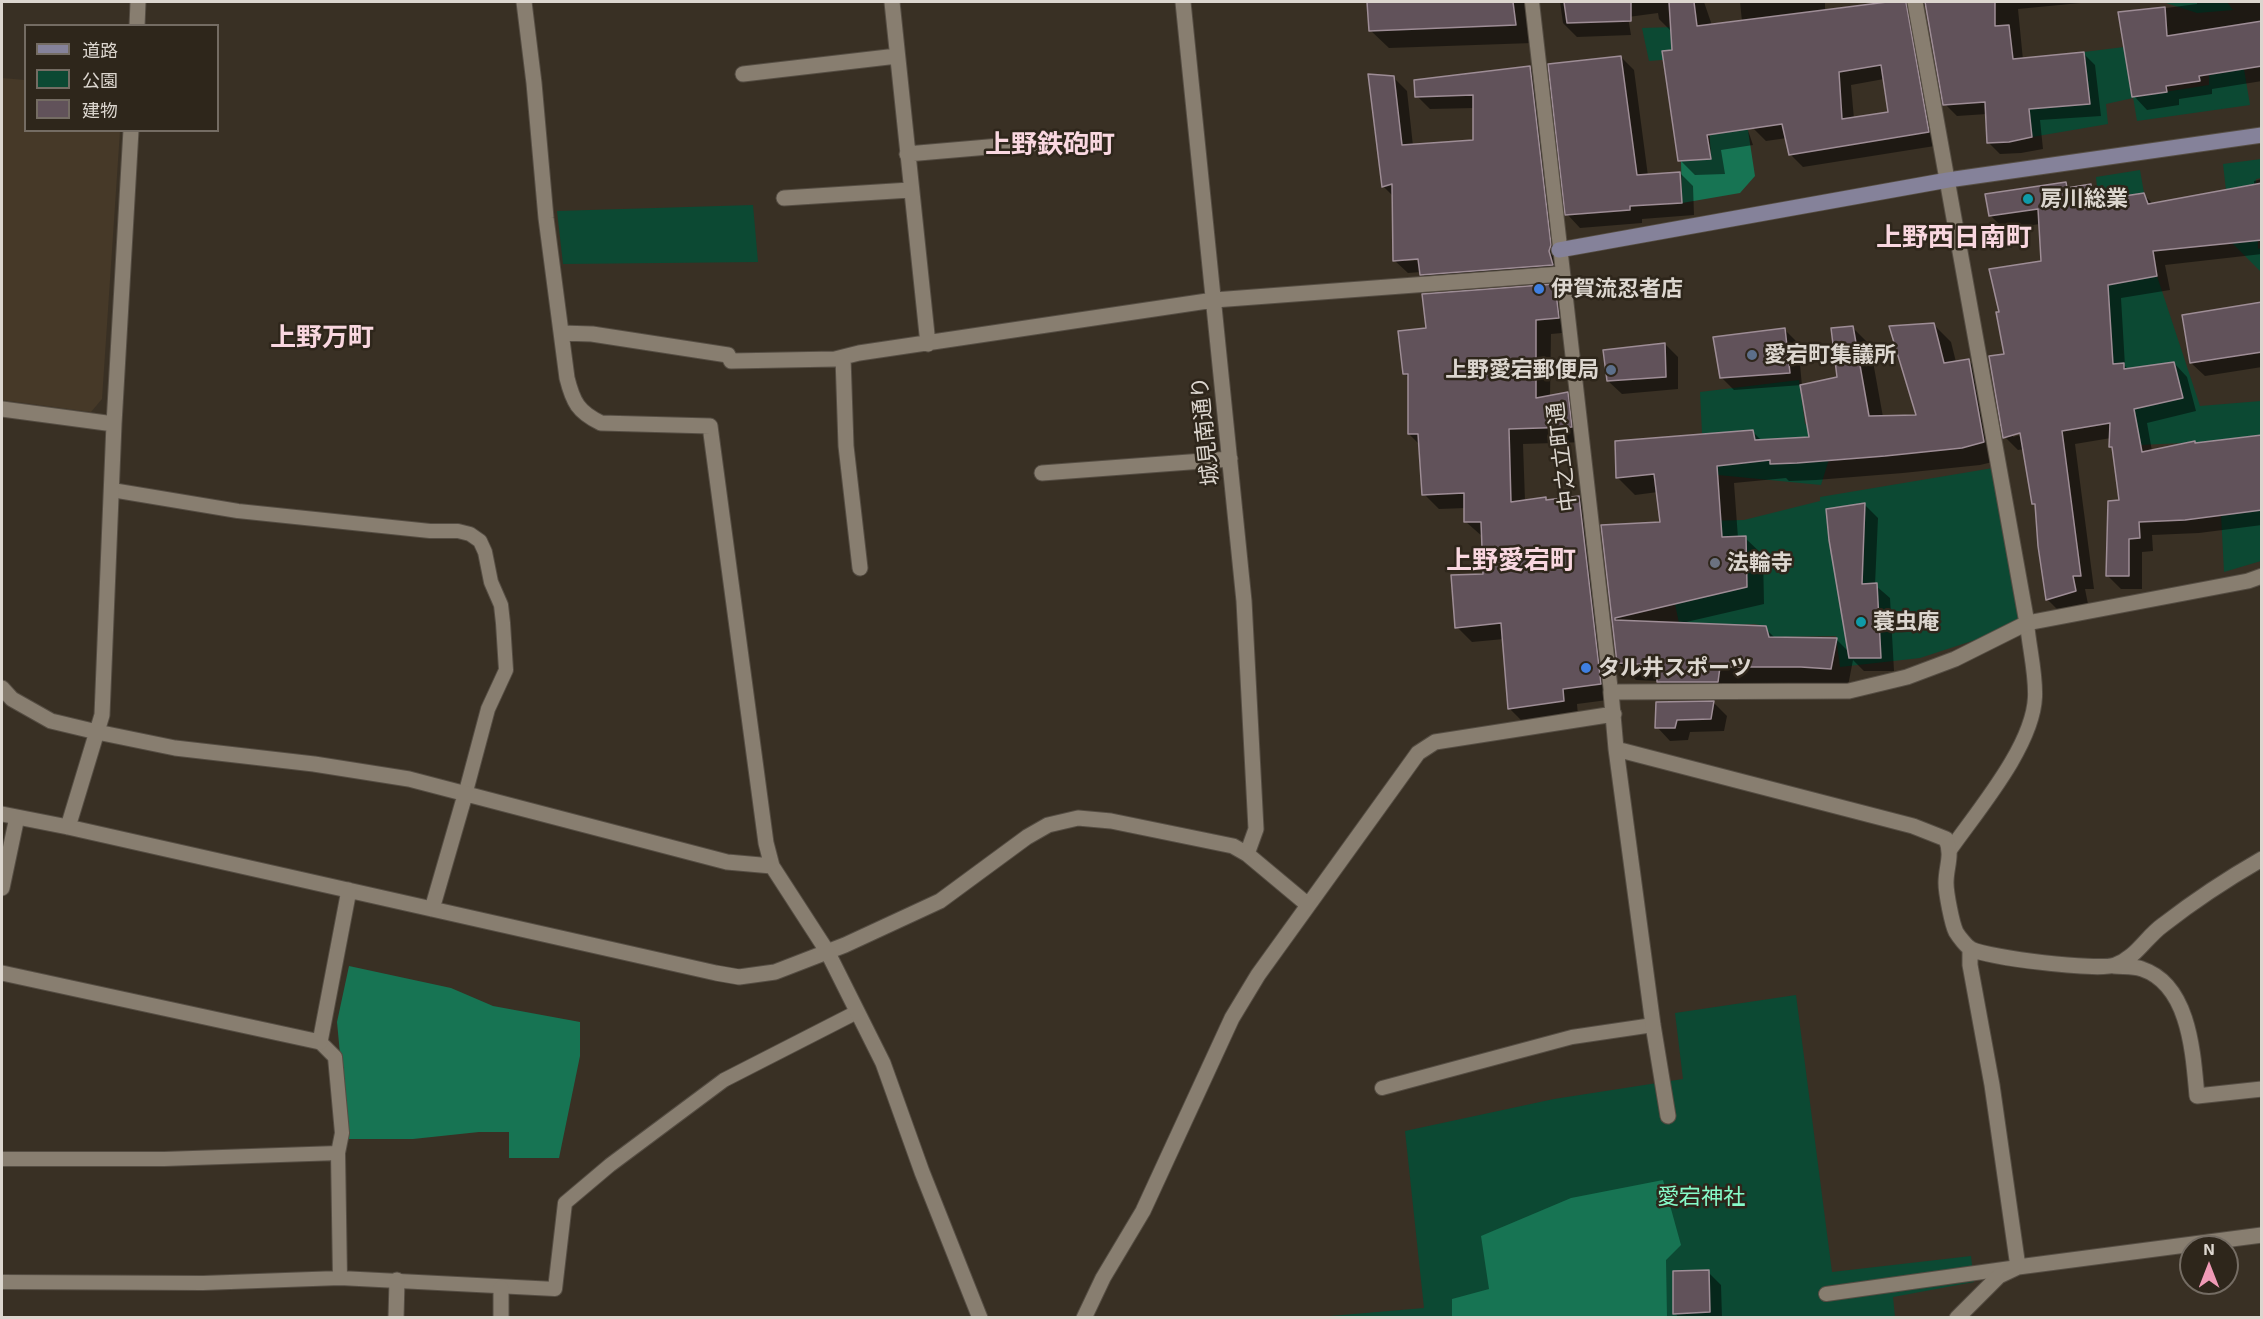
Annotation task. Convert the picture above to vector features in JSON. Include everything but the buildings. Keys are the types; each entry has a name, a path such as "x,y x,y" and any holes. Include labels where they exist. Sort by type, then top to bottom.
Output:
{"street":[{"path":"136,24 138,2"},
{"path":"524,2 546,218 567,378 573,401 589,417 601,423 710,426 766,843 772,866 827,951 883,1063 922,1172 980,1317"},
{"path":"892,2 928,344"},
{"name":"城見南通り","path":"1183,2 1244,601 1256,819 1256,829 1247,855"},
{"path":"1915,2 2027,623"},
{"path":"742,74 897,56"},
{"path":"68,827 102,715 114,424 131,132"},
{"path":"1559,250 1948,180 2262,135"},
{"path":"907,154 1058,141"},
{"path":"784,198 910,190"},
{"path":"561,333 592,334 717,354 728,356 731,361 835,359 1214,300 1562,274"},
{"path":"843,357 846,446 860,568"},
{"path":"2,409 114,424"},
{"path":"1042,473 1230,459"},
{"path":"1668,1116 1653,1025 1616,749 1611,692 1849,692 1907,677 1955,659 2027,623 2248,581 2262,576"},
{"path":"2,688 12,699 51,721 97,732 175,748 314,764 409,779 727,862 772,866"},
{"path":"1084,1317 1103,1278 1143,1211 1232,1018 1258,975 1418,753 1435,742 1614,714"},
{"path":"1616,749 1913,826 1946,839 1950,850 1946,885 1956,932 1970,948 2006,957 2056,964 2142,969 2168,985 2185,1018 2193,1049 2197,1096 2262,1089"},
{"path":"432,909 465,795"},
{"path":"2,888 9,815 739,977 775,972 845,945 940,901 1027,837 1048,825 1078,818 1111,821 1233,846 1308,905"},
{"path":"2114,966 2134,955 2144,941 2162,926 2234,875 2262,859"},
{"path":"2,973 320,1042 349,890"},
{"path":"1970,948 1970,965 1992,1085 2019,1267"},
{"path":"1957,1317 1999,1276 2019,1267 2262,1235"},
{"path":"396,1317 397,1280"},
{"path":"501,1288 501,1317"}],"lane":[{"name":"中之立町通","path":"1532,2 1611,692"},
{"path":"112,490 260,514 430,531 458,531 470,534 480,541 485,552 491,582 501,605 506,670 488,709 465,795"},
{"path":"1950,850 2016,755 2033,714 2035,695 2027,623"},
{"path":"2,1282 203,1283 340,1278 555,1289 565,1203 610,1165 724,1080 857,1012"},
{"path":"1382,1088 1572,1037 1653,1025"},
{"path":"320,1042 334,1058 342,1133 338,1153 340,1278"},
{"path":"2,1159 164,1160 338,1153"},
{"path":"1826,1294 2019,1267"}],"shaded area":[{"path":"2,78 24,80 24,132 120,132 102,399 91,412 2,400"}],"green space":[{"path":"2163,2 2227,2 2233,10 2197,13"},
{"path":"1736,25 1736,54 1649,61 1642,28"},
{"path":"2124,47 2133,98 2106,104 2108,124 2032,137 2029,108 2090,104 2084,52"},
{"path":"2244,69 2250,105 2137,121 2133,97 2209,85 2209,75"},
{"path":"1740,78 1755,176 1740,193 1682,203 1681,161 1711,157 1706,81"},
{"path":"2261,159 2261,178 2256,179 2261,272 2232,243 2223,164"},
{"path":"2140,170 2144,193 2098,198 2096,177"},
{"path":"753,205 758,262 563,264 557,211"},
{"path":"2157,276 2200,406 2261,401 2261,435 2204,442 2140,445 2124,363 2050,378 2045,297"},
{"path":"1799,380 1805,424 1820,425 1830,456 1821,485 1718,475 1702,433 1700,392"},
{"path":"1999,467 2027,623 1920,658 1840,667 1836,636 1769,637 1766,626 1754,624 1680,628 1658,522 1744,520 1820,501 1820,497"},
{"path":"2261,510 2261,561 2224,572 2221,514"},
{"path":"349,966 451,988 493,1006 580,1022 580,1056 559,1158 509,1158 509,1132 479,1132 413,1139 348,1139 337,1022"},
{"name":"愛宕神社","path":"1796,995 1832,1272 1971,1256 1974,1282 1893,1297 1895,1317 1307,1318 1424,1308 1405,1131 1554,1099 1683,1079 1675,1013"},
{"path":"1663,1180 1681,1245 1666,1260 1667,1317 1452,1317 1452,1299 1489,1289 1481,1236 1571,1198"}],"place":[{"name":"房川総業","path":"2028,199"},
{"name":"伊賀流忍者店","path":"1539,289"},
{"name":"愛宕町集議所","path":"1752,355"},
{"name":"上野愛宕郵便局","path":"1611,370"},
{"name":"法輪寺","path":"1715,563"},
{"name":"蓑虫庵","path":"1861,622"},
{"name":"タル井スポーツ","path":"1586,668"}],"district":[{"name":"上野鉄砲町","path":"1050,144"},
{"name":"上野西日南町","path":"1954,237"},
{"name":"上野万町","path":"322,337"},
{"name":"上野愛宕町","path":"1511,560"}]}
